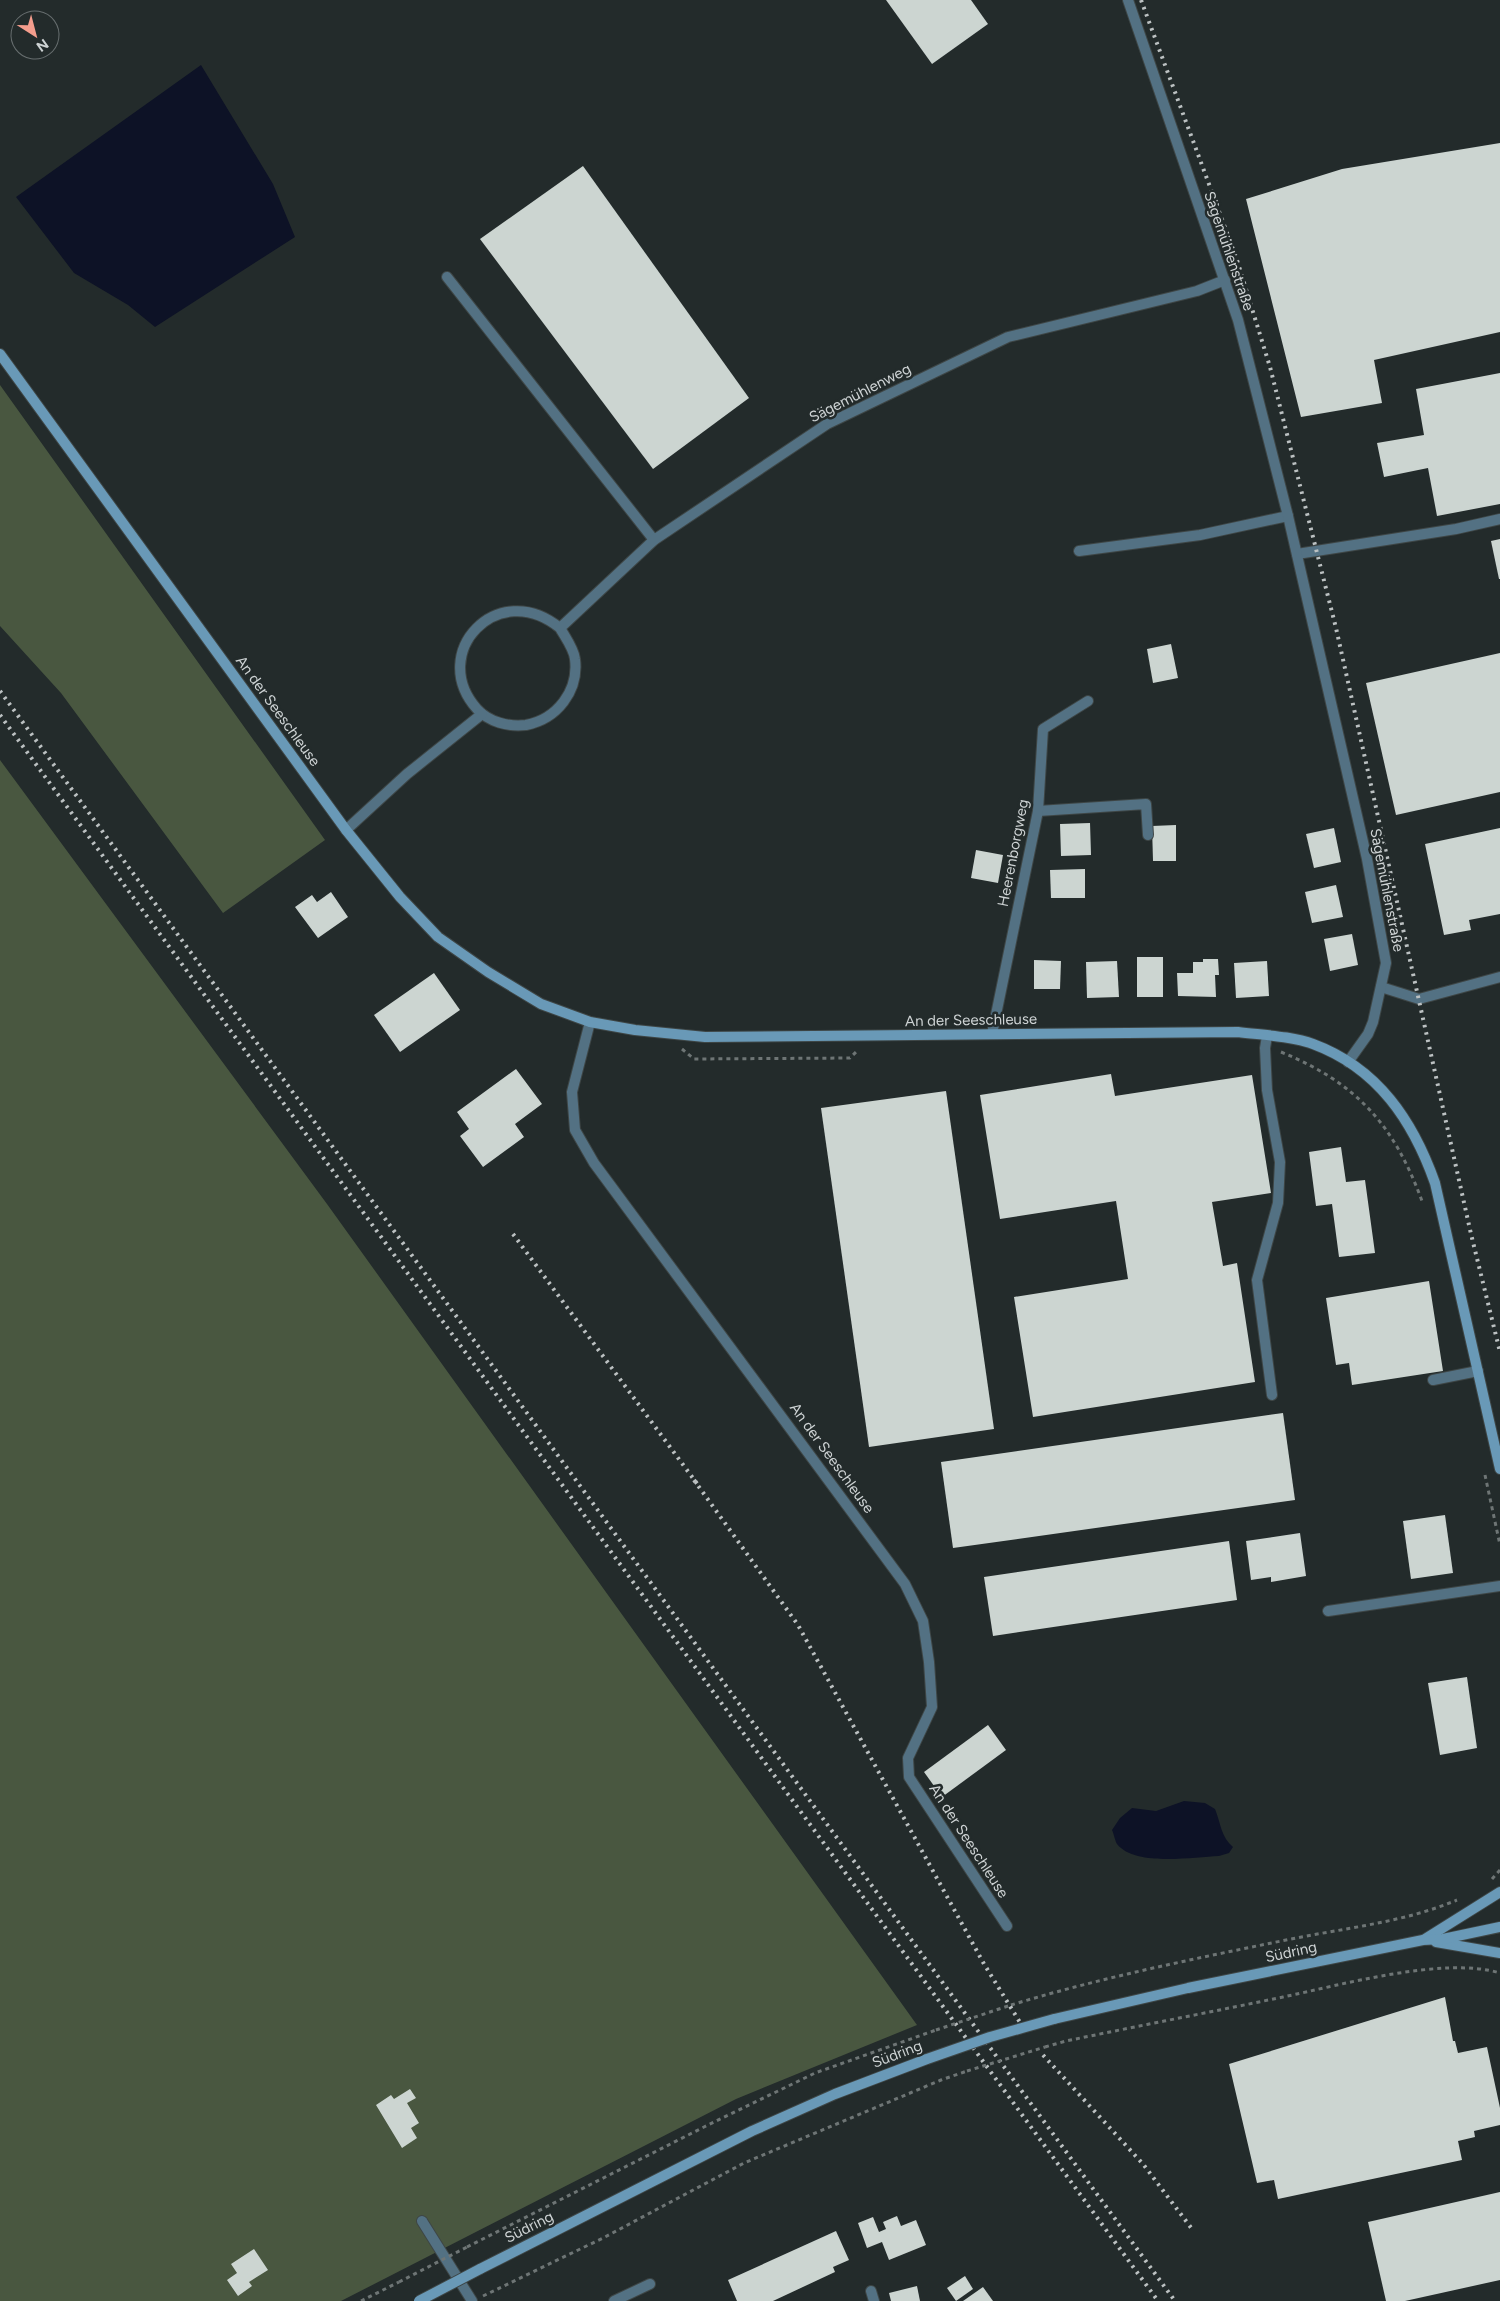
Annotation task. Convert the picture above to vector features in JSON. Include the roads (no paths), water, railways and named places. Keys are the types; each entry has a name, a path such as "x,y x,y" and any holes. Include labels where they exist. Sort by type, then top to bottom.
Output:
{"street":[{"name":"Sägemühlenstraße","path":"1128,0 1238,320 1288,516 1367,859 1386,963 1373,1022 1368,1034 1348,1062"},
{"path":"447,276 654,540"},
{"name":"Sägemühlenweg","path":"560,628 654,540 827,424 1008,337 1196,291 1225,280"},
{"name":"An der Seeschleuse","path":"0,354 346,830 400,897 438,937 488,972 541,1004 590,1022 680,1036 940,1036 1238,1032 1313,1044 1348,1062"},
{"path":"1079,550 1200,534 1288,516"},
{"path":"1297,554 1456,529 1500,519"},
{"path":"511,610 535,612 548,618 560,628 575,658 574,683 561,707 538,722 517,726 498,722 482,714 468,699 461,683 460,661 466,641 486,619 511,610"},
{"name":"Heerenborgweg","path":"992,1034 1038,811 1043,729 1088,701"},
{"path":"346,830 406,774 482,714"},
{"path":"1038,811 1146,804 1148,835"},
{"path":"1381,986 1419,998 1500,977"},
{"name":"An der Seeschleuse","path":"590,1022 572,1092 575,1130 594,1163 905,1584 923,1622 929,1662 932,1707 908,1758 909,1777 1007,1926"},
{"path":"1267,1036 1265,1048 1266,1090 1280,1162 1278,1203 1257,1280 1272,1395"},
{"path":"1348,1062 1382,1089 1406,1118 1423,1149 1435,1183 1500,1469"},
{"path":"1433,1380 1478,1371"},
{"path":"1328,1611 1500,1586"},
{"path":"1423,1940 1500,1892"},
{"name":"Südring","path":"419,2301 752,2131 835,2094 990,2037 1054,2019 1188,1988 1423,1940 1500,1928"},
{"name":"Südring","path":"1423,1940 1500,1953"},
{"path":"422,2221 472,2301"},
{"path":"614,2301 650,2284"}],"water":[{"path":"201,65 273,184 295,237 155,327 128,305 74,273 16,197"},
{"path":"1184,1801 1205,1803 1215,1809 1224,1835 1233,1847 1229,1853 1219,1856 1195,1858 1150,1858 1137,1856 1125,1851 1117,1844 1112,1830 1120,1818 1132,1808 1156,1811"}],"railway":[{"path":"1141,0 1237,260 1270,367 1336,628 1471,1234 1500,1352"},
{"path":"0,691 1175,2301"},
{"path":"0,715 1158,2301"},
{"path":"513,1234 698,1485"},
{"path":"694,1480 798,1625 984,1964 1021,2024"},
{"path":"1043,2055 1143,2164 1192,2229"}]}
